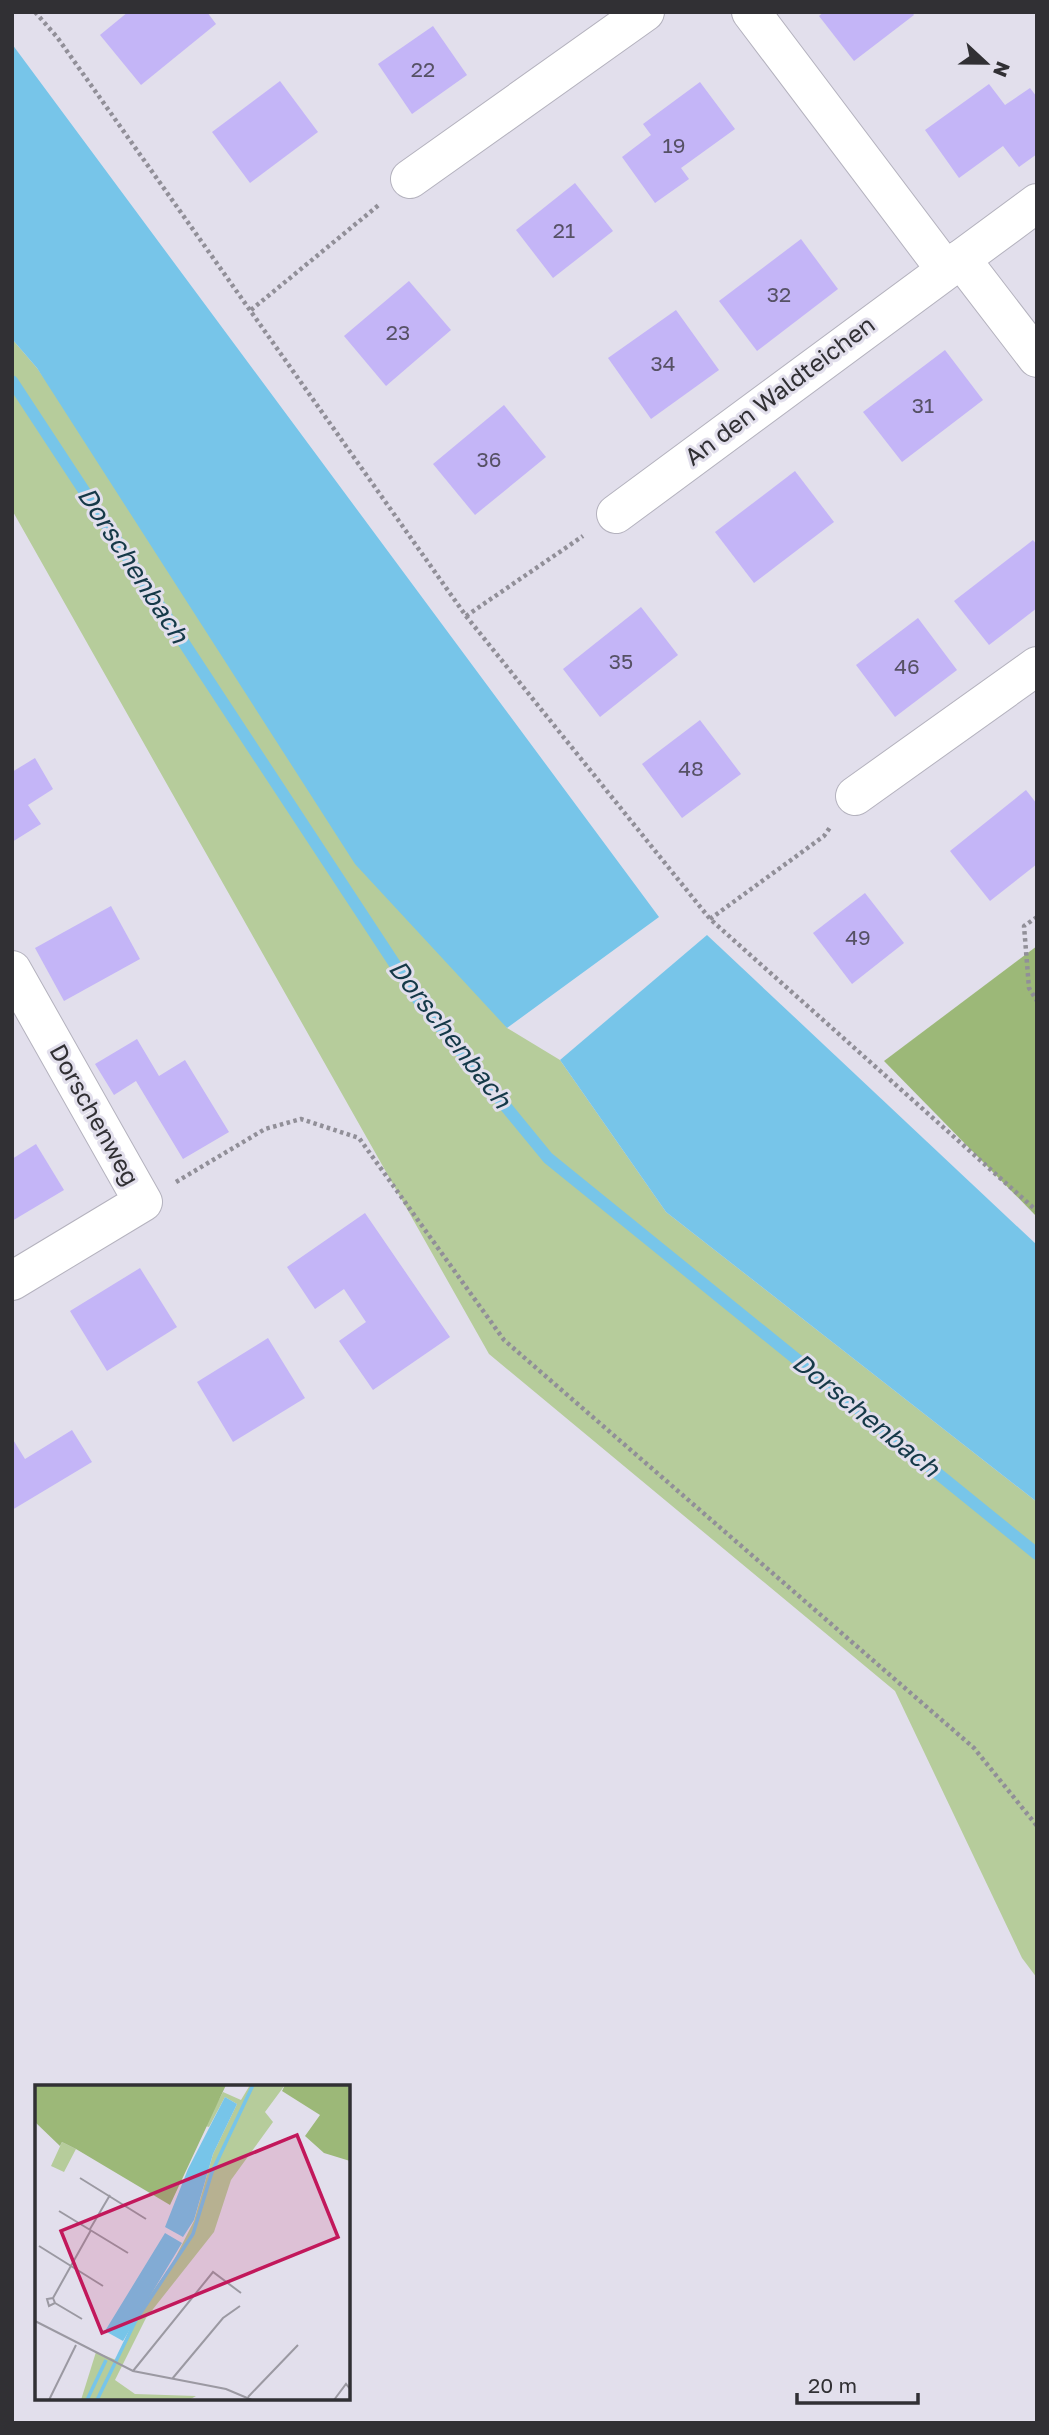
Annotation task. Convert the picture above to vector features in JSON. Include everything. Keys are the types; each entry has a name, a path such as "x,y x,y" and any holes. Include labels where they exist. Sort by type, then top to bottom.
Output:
{"street":[{"path":"410,179 645,12"},
{"path":"751,12 953,264 1037,358"},
{"name":"An den Waldteichen","path":"616,513 1037,203"},
{"path":"855,796 1037,666"},
{"name":"Dorschenweg","path":"12,970 143,1202 12,1281"}],"path":[{"path":"35,12 65,48 466,616 710,919 1037,1211"},
{"path":"251,310 410,179"},
{"path":"466,616 616,513"},
{"path":"710,919 824,836 855,796"},
{"path":"1037,917 1024,926 1029,988 1037,1001"},
{"path":"143,1202 265,1129 301,1119 359,1138 504,1340 974,1748 1037,1826"}],"green space":[{"path":"12,339 37,368 507,1028 560,1060 666,1212 1037,1502 1037,1978 1022,1958 895,1691 489,1354 12,510"},
{"path":"1037,946 1037,1217 884,1061"}],"water":[{"path":"12,44 659,917 507,1028 355,864 37,368 12,339"},
{"path":"707,935 1037,1245 1037,1502 666,1212 560,1060"}],"building":[{"path":"128,12 207,12 216,24 141,85 100,35"},
{"path":"824,12 912,12 914,15 854,61 819,16"},
{"path":"433,26 467,75 412,114 378,64"},
{"path":"280,81 318,132 250,183 212,132"},
{"path":"700,82 735,129 681,168 689,179 655,203 622,157 651,135 643,124"},
{"path":"989,84 1005,105 1030,88 1037,97 1037,154 1019,167 1003,146 959,178 925,130"},
{"path":"575,183 613,231 553,278 516,230"},
{"path":"801,239 838,289 757,351 719,301"},
{"path":"409,281 451,330 386,386 344,336"},
{"path":"676,310 719,370 651,419 608,358"},
{"path":"945,350 983,400 902,462 863,412"},
{"path":"504,405 546,457 475,515 433,464"},
{"path":"795,471 834,522 754,583 715,532"},
{"path":"1033,540 1037,545 1037,608 989,645 954,601"},
{"path":"641,607 678,655 600,717 563,669"},
{"path":"918,618 957,670 895,717 856,665"},
{"path":"700,720 741,774 682,818 642,764"},
{"path":"35,758 53,789 28,805 41,824 12,842 12,772"},
{"path":"1026,790 1037,804 1037,864 990,901 950,851"},
{"path":"865,893 904,943 852,984 813,933"},
{"path":"111,906 140,959 64,1001 35,948"},
{"path":"137,1039 159,1076 185,1060 229,1132 183,1159 136,1081 114,1095 95,1064"},
{"path":"36,1144 64,1190 12,1221 12,1159"},
{"path":"365,1213 450,1337 373,1390 339,1341 366,1322 344,1289 315,1309 287,1267"},
{"path":"140,1268 177,1327 107,1371 70,1311"},
{"path":"268,1338 305,1398 233,1442 197,1382"},
{"path":"72,1430 92,1462 12,1510 12,1438 25,1459"}],"waterway":[{"name":"Dorschenbach","path":"12,381 419,1001 548,1158 1037,1554"}]}
